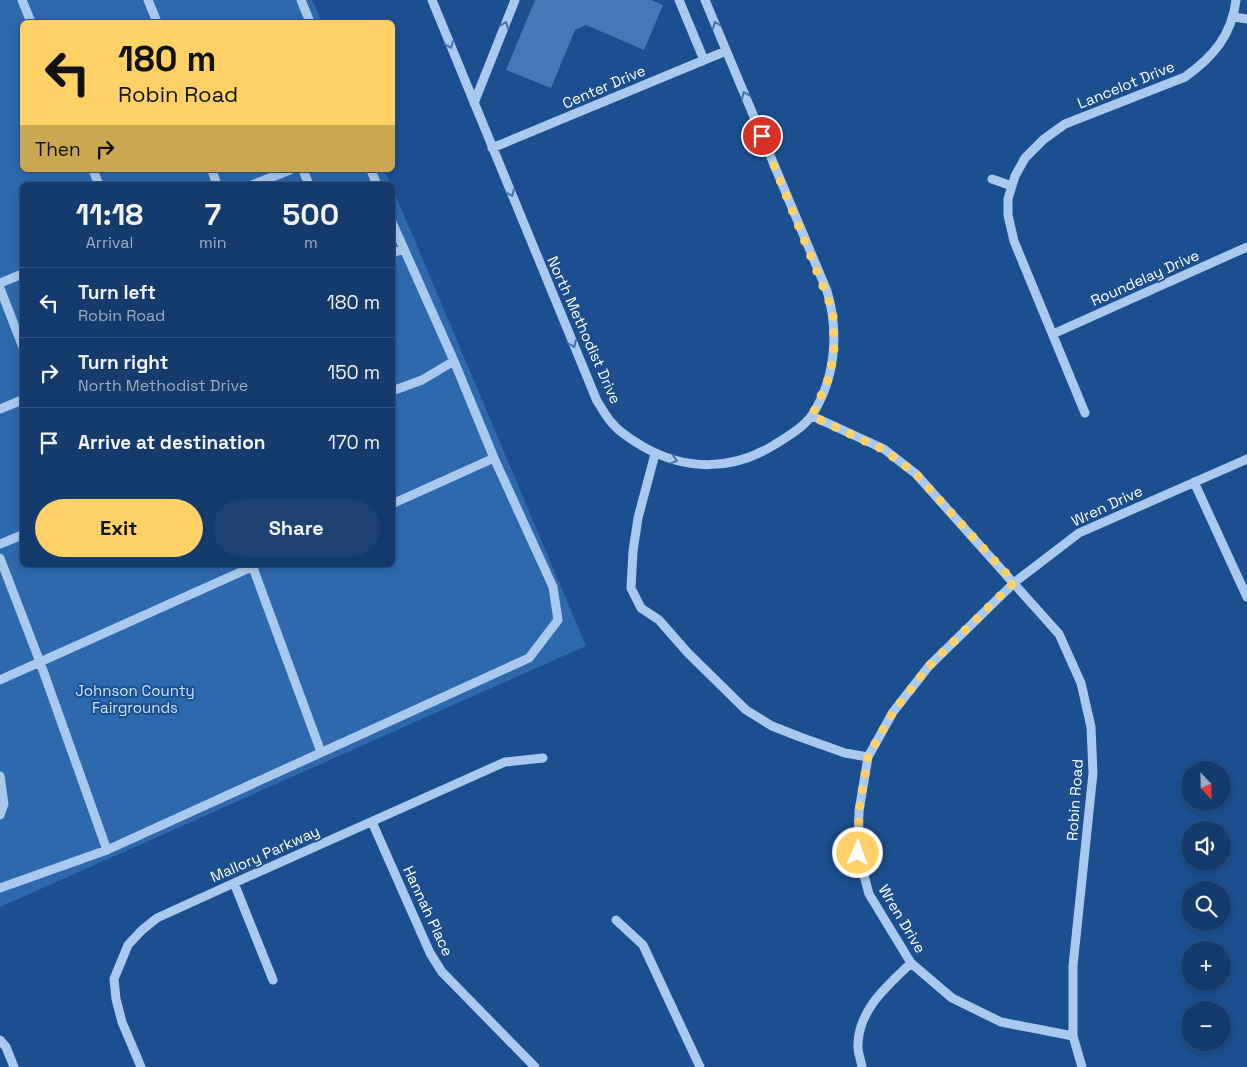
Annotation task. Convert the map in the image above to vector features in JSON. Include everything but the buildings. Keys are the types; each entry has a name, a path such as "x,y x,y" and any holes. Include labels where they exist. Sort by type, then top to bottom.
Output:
{"street":[{"path":"22,0 30,20"},
{"path":"148,0 156,20"},
{"path":"301,0 309,20"},
{"name":"North Methodist Drive","path":"432,0 597,401 612,424 634,442 655,454 680,462 708,466 735,463 760,454 789,436 812,416 830,375 834,351 833,311 823,282 705,0"},
{"path":"474,103 515,0"},
{"path":"679,0 704,60"},
{"name":"Lancelot Drive","path":"1085,413 1014,241 1008,215 1012,186 1025,158 1044,138 1065,124 1185,77 1216,51 1234,18 1236,0"},
{"path":"1234,18 1247,19"},
{"name":"Center Drive","path":"492,148 726,51"},
{"path":"260,182 285,172"},
{"path":"992,179 1012,186"},
{"path":"0,888 107,850 529,658 558,620 553,587 494,458 454,361 395,229"},
{"name":"Roundelay Drive","path":"1053,334 1247,247"},
{"path":"395,252 404,249"},
{"path":"0,283 20,275"},
{"path":"0,288 20,341"},
{"path":"395,390 422,380 454,361"},
{"path":"0,409 20,401"},
{"name":"Robin Road","path":"812,416 884,450 916,474 1059,634 1081,683 1091,727 1093,773 1073,966 1073,1036 1082,1067"},
{"path":"655,454 638,518 633,551 631,588 641,608 659,620 688,653 746,710 772,726 800,737 845,753 868,756"},
{"path":"395,503 494,458"},
{"name":"Wren Drive","path":"1073,1036 1001,1022 952,998 911,963 889,930 869,894 858,853 859,811 868,756 893,712 929,666 1014,582 1079,533 1247,459"},
{"path":"1194,482 1247,597"},
{"path":"0,544 20,536"},
{"path":"0,558 40,662 107,850"},
{"path":"0,680 252,567"},
{"path":"254,567 321,752"},
{"name":"Mallory Parkway","path":"141,1067 122,1022 116,999 114,979 128,944 157,918 504,762 542,758"},
{"path":"0,776 4,804 0,815"},
{"name":"Hannah Place","path":"372,822 430,953 442,972 535,1067"},
{"path":"234,883 273,980"},
{"path":"616,920 643,945 700,1067"},
{"path":"862,1067 858,1045 862,1022 882,990 911,963"},
{"path":"0,1040 6,1047 14,1067"}],"green space":[{"name":"Johnson County Fairgrounds","path":"0,0 312,0 321,20 20,20 20,172 385,172 390,182 20,182 20,567 395,567 395,194 586,646 0,907"}],"route":[{"path":"762,136 833,311 835,329 834,351 830,375 812,416 884,450 916,474 1014,582 929,666 893,712 868,756 859,811 858,853"}]}
